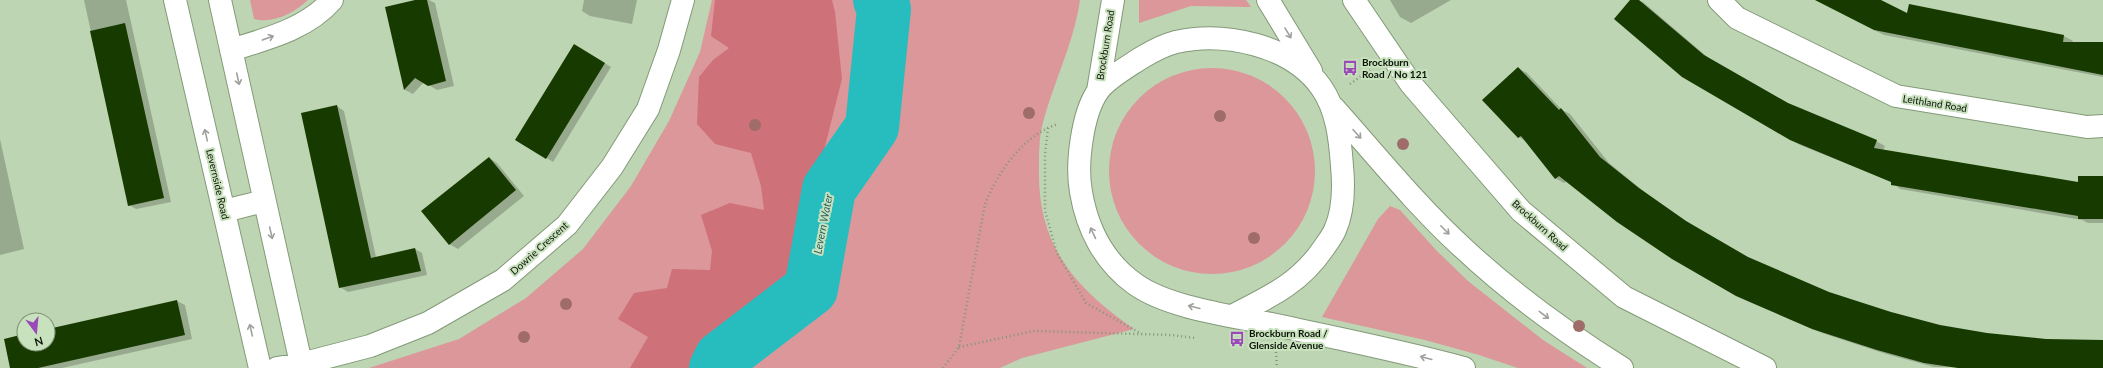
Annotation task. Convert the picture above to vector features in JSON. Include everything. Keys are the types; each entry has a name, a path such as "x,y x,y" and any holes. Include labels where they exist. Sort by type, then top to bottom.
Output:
{"street":[{"name":"Levernside Road","path":"175,0 260,368"},
{"path":"220,0 301,366"},
{"path":"231,50 287,31 309,20 332,0"},
{"name":"Dowrie Crescent","path":"277,368 301,366 370,346 428,323 503,280 567,224 612,167 648,109 669,50 683,0"},
{"name":"Brockburn Road","path":"1098,91 1113,0"},
{"path":"1232,316 1283,290 1305,271 1335,231 1342,206 1343,180 1341,148 1326,96 1268,0"},
{"name":"Brockburn Road","path":"1354,0 1411,84 1521,211 1624,297 1765,368"},
{"name":"Leithland Road","path":"1719,0 1737,18 1896,96 2088,127 2103,126"},
{"path":"1464,368 1415,355 1232,316 1158,297 1136,285 1120,271 1105,254 1084,211 1079,182 1078,155 1087,116 1098,91 1126,67 1148,54 1174,42 1206,38 1235,41 1260,46 1302,68 1430,215 1463,248 1534,307 1582,343 1622,368"},
{"path":"224,211 264,201"}],"path":[{"path":"1326,96 1392,56"},
{"path":"943,368 959,347 984,204 992,186 1006,166 1031,137 1045,128 1087,116"},
{"path":"959,347 1034,331 1172,335 1201,339"},
{"path":"1275,348 1277,368"}],"shaded area":[{"path":"250,0 308,0 290,13 276,19 261,20 254,19"},
{"path":"712,0 1080,0 1069,46 1042,125 1039,150 1040,195 1045,220 1052,242 1063,262 1077,280 1094,297 1134,329 1022,358 1000,368 369,368 459,339 526,298 583,249 631,186 669,121 700,52"},
{"path":"715,0 832,0 835,12 842,79 819,170 810,240 790,283 750,319 702,348 694,368 630,368 648,337 618,319 634,293 667,288 672,269 710,270 712,251 701,215 730,203 764,210 761,186 751,153 715,144 697,124 699,77 713,60 729,48 711,36"},
{"path":"1139,0 1246,0 1251,7 1191,6 1139,23"},
{"path":"1212,68 1232,70 1251,76 1260,80 1285,98 1303,123 1307,132 1313,151 1315,171 1313,191 1307,210 1303,219 1285,244 1260,262 1251,266 1232,272 1212,274 1192,272 1173,266 1164,262 1139,244 1121,219 1117,210 1111,191 1109,171 1111,151 1117,132 1121,123 1139,98 1164,80 1173,76 1192,70"},
{"path":"1390,206 1400,210 1436,250 1468,281 1543,340 1587,368 1518,368 1479,355 1425,340 1322,317 1378,219"}],"building":[{"path":"415,0 427,0 446,81 428,86 415,78 404,90 385,7"},
{"path":"1630,0 1639,0 1704,55 1788,103 1877,140 1874,148 2078,182 2078,176 2103,176 2103,219 2078,219 2078,216 1891,185 1891,182 1790,140 1682,77 1614,19"},
{"path":"1815,0 1881,0 1907,13 1909,4 2064,35 2063,42 2103,42 2103,75 1874,30"},
{"path":"125,23 164,198 128,206 90,31"},
{"path":"574,44 605,63 546,159 515,140"},
{"path":"1518,67 1559,110 1561,108 1600,157 1639,188 1686,221 1748,257 1829,292 1891,312 1940,325 1987,333 2046,339 2103,340 2103,368 1958,368 1924,363 1877,350 1812,329 1736,296 1672,259 1617,222 1559,176 1555,179 1521,136 1518,138 1482,100"},
{"path":"337,105 371,258 415,248 421,271 339,288 301,113"},
{"path":"489,157 516,190 449,245 421,211"},
{"path":"177,300 185,335 38,368 10,368 4,339 16,336 16,352 56,352 56,327"}],"waterway":[{"name":"Levern Water","path":"716,368 721,358 811,289 829,189 872,127 884,9 880,0"}],"place":[{"name":"Brockburn Road / No 121","path":"1350,68"},
{"name":"Brockburn Road / Glenside Avenue","path":"1237,339"}]}
